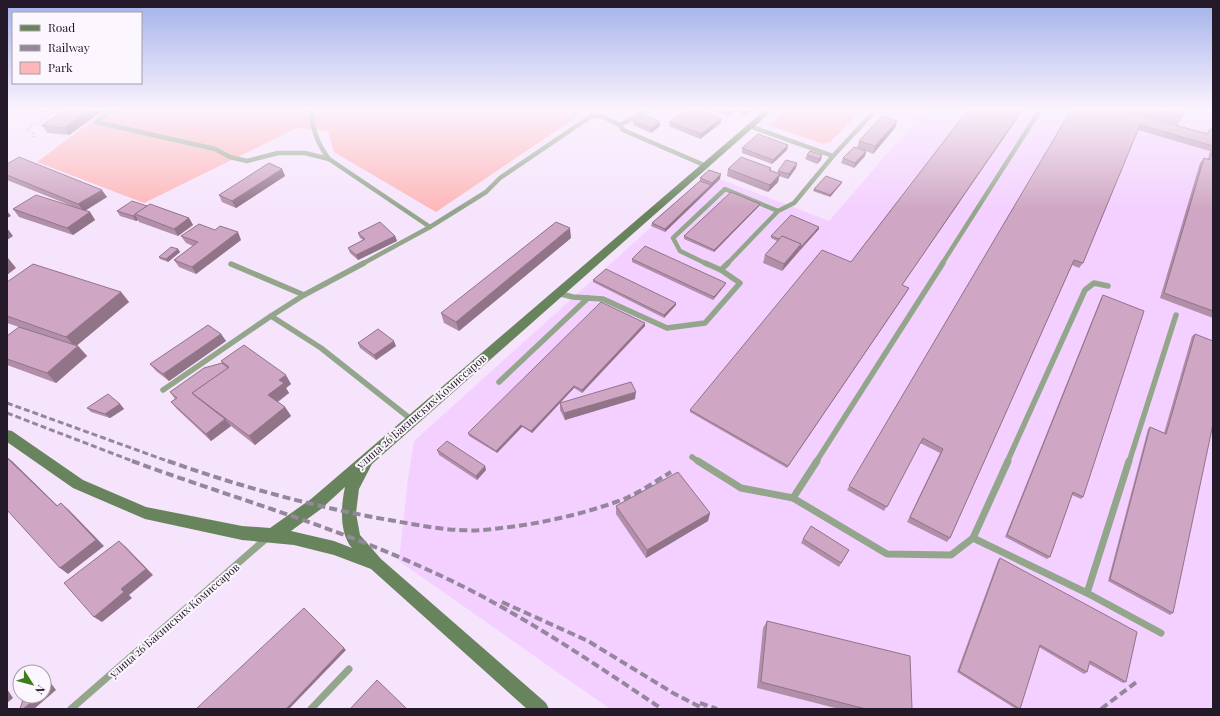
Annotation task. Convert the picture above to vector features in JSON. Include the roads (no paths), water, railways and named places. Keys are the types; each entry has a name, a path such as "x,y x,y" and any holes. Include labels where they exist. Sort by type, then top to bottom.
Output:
{"main road":[{"name":"улица 26 Бакинских Комиссаров","path":"272,535 298,518 729,143"},
{"path":"7,435 78,484 145,513 242,534 272,535 334,548 376,564"},
{"path":"368,457 352,488 349,513 353,538 376,564 540,709"}],"lane":[{"path":"190,143 214,149 230,157 247,161 278,153 305,153 329,159"},
{"path":"317,143 329,159 430,227"},
{"path":"162,390 304,295 430,227 486,192 500,178 551,143"},
{"path":"654,143 704,165"},
{"path":"797,143 832,156"},
{"path":"721,270 778,211 794,203 844,143"},
{"path":"793,498 1019,143"},
{"path":"557,293 573,297 603,299 667,328 705,323 740,283 721,270 680,251 673,238 725,189 778,211"},
{"path":"231,264 304,295"},
{"path":"692,456 741,488 793,498 887,554 951,555 973,538 1085,290 1094,283 1108,286"},
{"path":"498,382 588,298"},
{"path":"1087,593 1176,315"},
{"path":"271,316 321,348 412,420"},
{"name":"улица 26 Бакинских Комиссаров","path":"71,709 272,535"},
{"path":"973,538 1087,593 1161,633"},
{"path":"311,709 349,669"}],"railway":[{"path":"7,403 170,462"},
{"path":"7,413 135,462"},
{"path":"132,461 317,525 390,553 426,569 488,599 518,616 662,709"},
{"path":"168,461 223,480 337,510 427,527 471,530 536,523 590,510 624,499 671,472"},
{"path":"502,602 588,641 673,693 704,709"},
{"path":"1101,709 1139,680"},
{"path":"700,703 717,709"}]}
